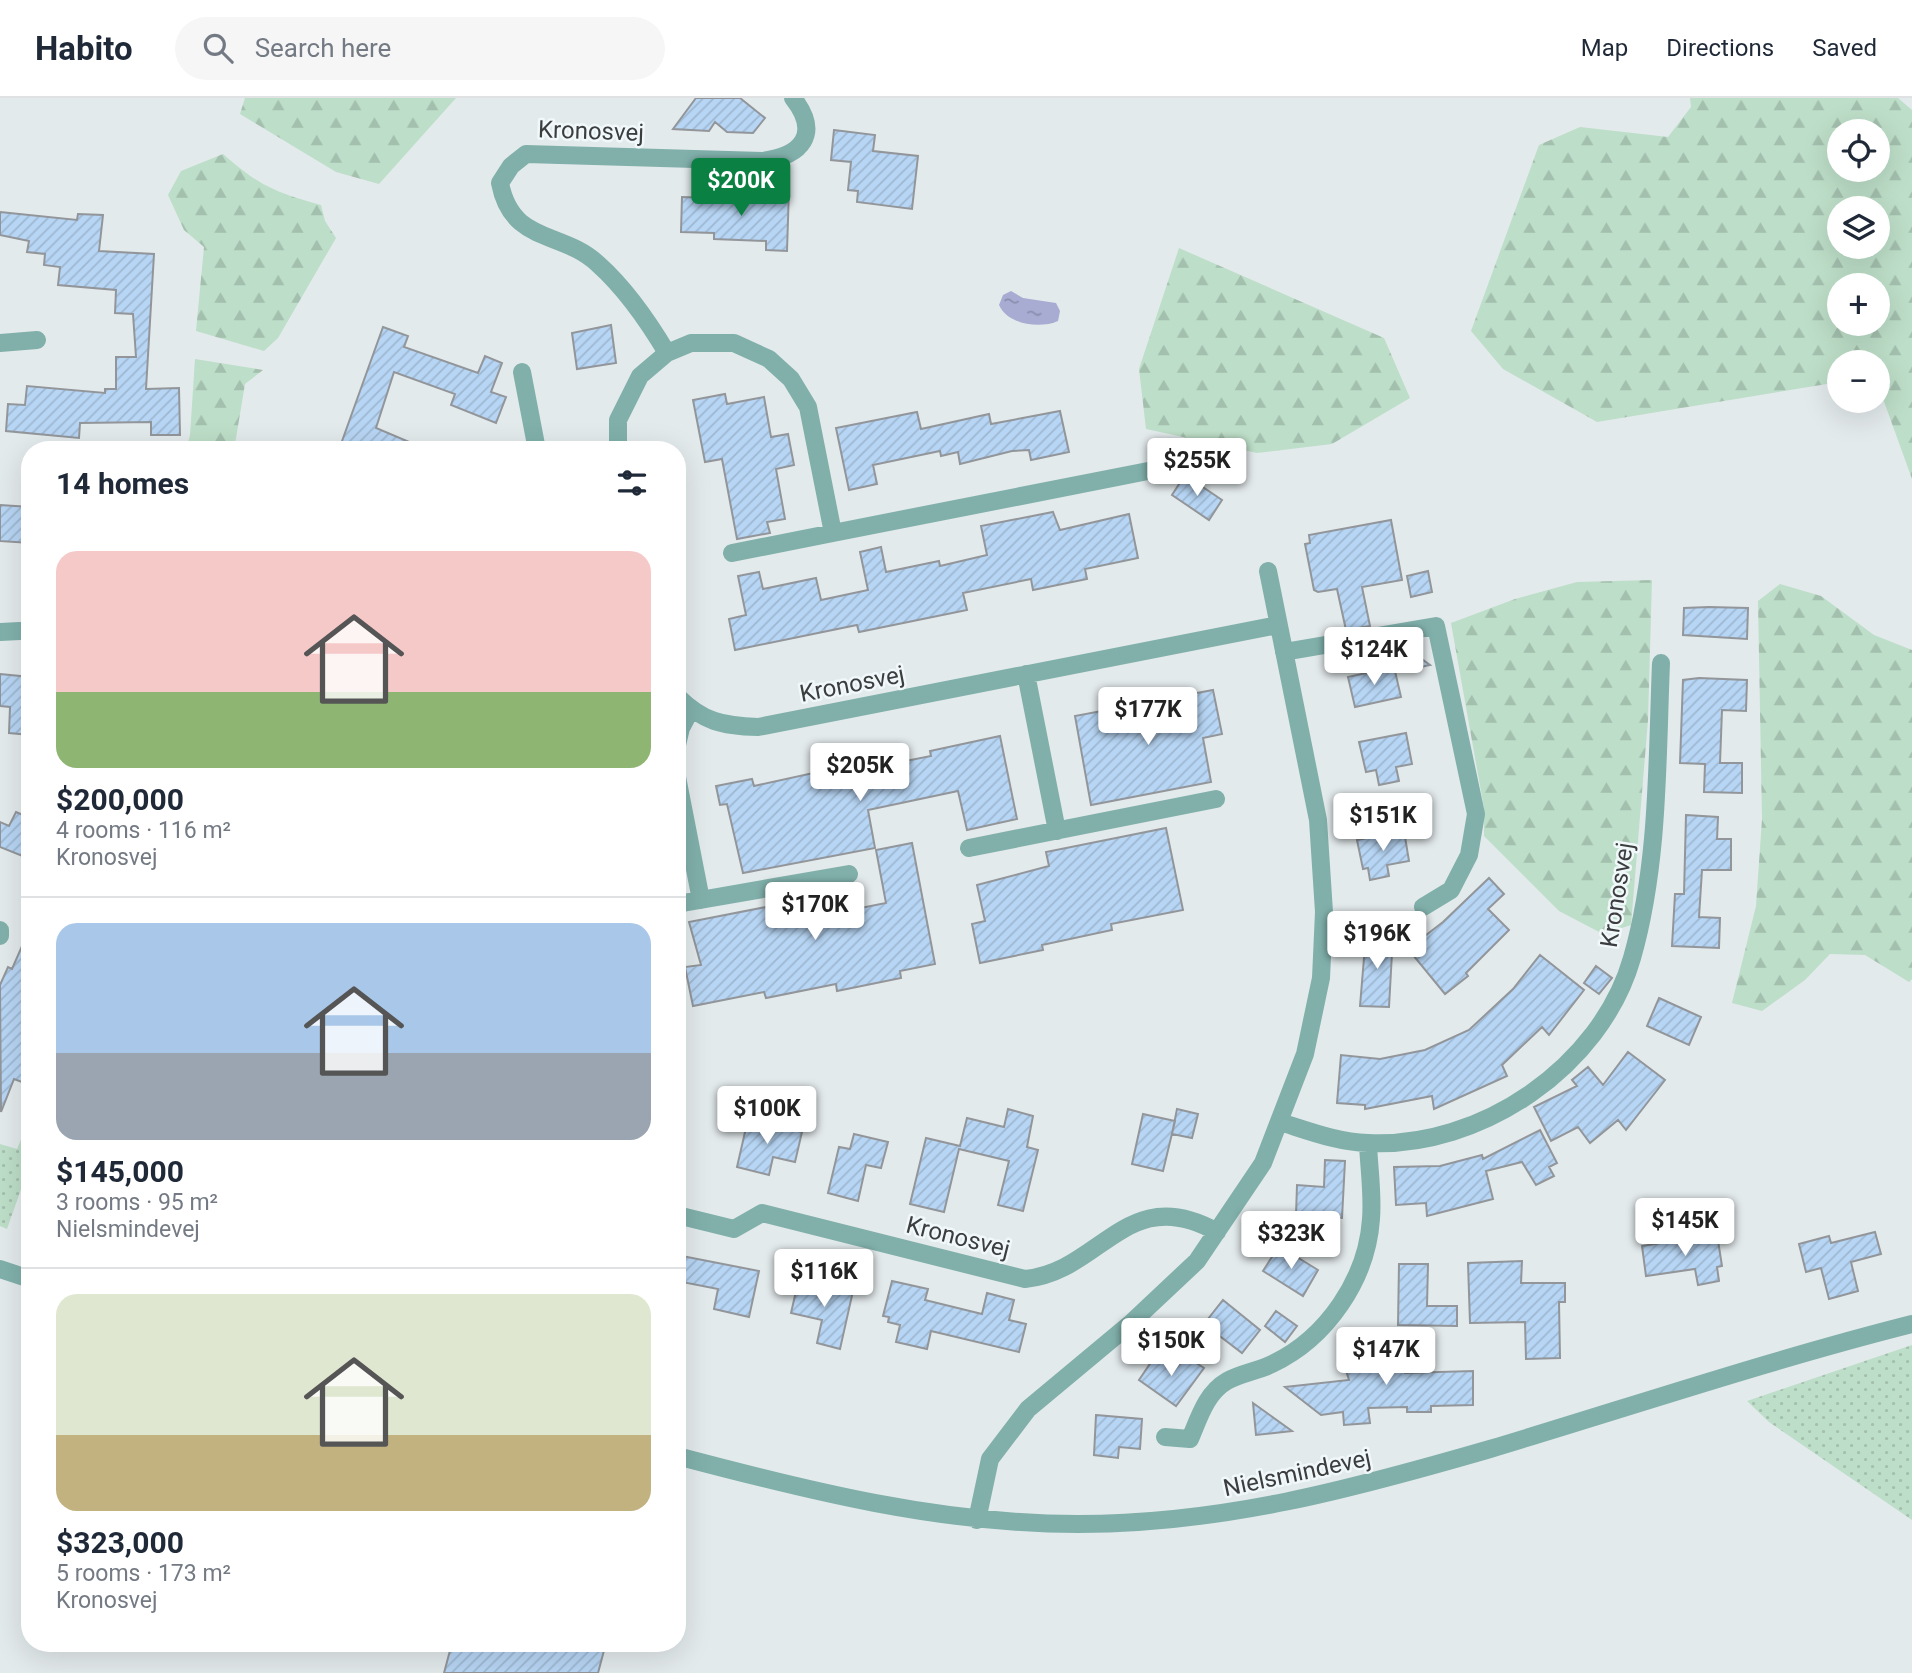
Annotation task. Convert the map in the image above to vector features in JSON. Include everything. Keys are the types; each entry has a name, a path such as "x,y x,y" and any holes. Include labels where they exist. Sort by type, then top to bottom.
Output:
{"street":[{"name":"Kronosvej","path":"667,353 647,319 597,262 518,222 504,204 500,183 510,166 526,154 762,162 788,158 800,146 806,131 804,114 793,98"},
{"path":"0,343 37,340"},
{"path":"618,441 618,420 640,376 667,353 691,343 734,343 769,359 791,379 808,407 833,533"},
{"path":"522,372 535,441"},
{"path":"732,553 1147,471"},
{"path":"977,1520 990,1459 1028,1409 1130,1324 1197,1261 1263,1163 1305,1054 1321,978 1324,912 1318,820 1268,571"},
{"name":"Kronosvej","path":"686,704 723,726 758,727 1278,625"},
{"path":"1284,652 1436,626 1476,814 1469,855 1451,890 1423,907"},
{"path":"0,632 20,631"},
{"name":"Kronosvej","path":"1280,1122 1331,1138 1368,1144 1460,1130 1504,1111 1538,1088 1569,1062 1593,1033 1616,996 1631,961 1646,899 1661,663"},
{"path":"1026,674 1057,831"},
{"path":"686,718 691,709"},
{"path":"969,848 1216,799"},
{"path":"686,823 701,900"},
{"path":"686,902 849,874"},
{"path":"0,930 0,936"},
{"path":"1165,1437 1190,1439 1210,1395 1226,1381 1273,1363 1304,1344 1330,1319 1350,1289 1364,1255 1371,1219 1368,1144"},
{"name":"Kronosvej","path":"686,1217 734,1229 762,1213 1025,1279 1045,1277 1130,1225 1151,1217 1174,1216 1197,1221 1217,1232"},
{"path":"0,1269 21,1276"},
{"name":"Nielsmindevej","path":"686,1458 897,1509 977,1520 1079,1524 1159,1520 1290,1504 1390,1478 1912,1325"}],"green space":[{"path":"245,98 456,98 379,184 336,172 240,114"},
{"path":"1690,98 1898,98 1912,110 1912,479 1888,413 1890,350 1827,350 1827,384 1597,422 1503,369 1471,331 1539,145 1580,127 1668,137 1691,107"},
{"path":"223,154 268,187 321,205 325,221 336,238 278,338 264,351 196,331 204,247 184,230 168,195 181,171"},
{"path":"1179,248 1384,338 1410,398 1332,444 1257,453 1146,429 1139,369"},
{"path":"195,359 263,370 245,384 236,441 188,441"},
{"path":"1652,580 1648,720 1631,925 1603,934 1559,911 1484,836 1484,808 1451,623 1515,599 1577,582"},
{"path":"1780,584 1821,596 1874,635 1912,650 1912,979 1909,982 1865,955 1830,954 1805,980 1762,1011 1732,1003 1756,906 1762,819 1758,601"},
{"path":"21,1139 21,1189 7,1229 0,1226 0,1144 17,1149"},
{"path":"1912,1345 1912,1520 1769,1422 1747,1401"}],"water":[{"path":"1011,291 1023,298 1056,303 1060,311 1058,321 1034,325 1009,317 999,305 1003,295"}],"building":[{"path":"696,98 740,98 765,118 753,133 727,132 715,122 709,131 673,129"},
{"path":"834,130 875,135 873,151 918,156 912,209 857,202 858,191 848,190 851,162 831,160"},
{"path":"768,188 789,189 787,251 766,250 766,241 714,239 714,233 681,232 682,197 747,199 748,192 768,192"},
{"path":"0,212 77,220 78,214 103,215 99,251 154,254 146,389 179,388 180,435 151,435 151,422 80,423 79,438 6,431 8,404 25,405 27,386 105,393 105,389 116,389 116,357 136,357 133,314 115,313 116,290 58,285 60,267 44,265 45,254 27,252 29,241 0,235"},
{"path":"611,325 616,363 577,369 572,333"},
{"path":"383,327 408,336 404,347 478,373 485,356 502,363 491,392 506,397 496,423 451,405 455,394 394,372 376,428 407,441 342,441"},
{"path":"725,394 727,404 764,397 771,437 788,434 794,465 776,469 785,519 767,522 770,533 737,539 722,459 705,462 693,400"},
{"path":"1060,411 1069,452 1031,460 1029,450 1012,451 960,464 958,452 941,456 940,451 873,465 877,484 849,490 836,428 917,412 921,429 989,414 991,424"},
{"path":"1185,475 1222,500 1209,520 1172,495"},
{"path":"0,505 21,506 21,542 0,541"},
{"path":"1053,512 1060,530 1129,514 1138,558 1085,569 1087,579 1033,590 1031,579 963,593 967,610 859,632 857,625 735,650 729,619 746,615 738,576 759,572 763,589 816,578 821,600 868,590 860,552 881,547 886,572 939,561 940,566 987,555 981,526"},
{"path":"1391,520 1402,580 1362,587 1370,626 1346,630 1337,589 1318,592 1314,590 1305,544 1310,543 1309,535"},
{"path":"1428,571 1432,592 1411,597 1407,576"},
{"path":"1684,608 1748,608 1747,639 1683,635"},
{"path":"1396,644 1401,644 1430,665 1401,671"},
{"path":"1394,667 1401,697 1355,707 1348,677"},
{"path":"0,674 21,676 21,734 9,733 10,707 0,706"},
{"path":"1683,680 1747,680 1746,711 1722,710 1720,763 1742,763 1742,793 1704,792 1705,764 1680,763"},
{"path":"1213,690 1222,734 1203,738 1211,782 1091,805 1075,716"},
{"path":"1406,733 1412,764 1396,767 1399,781 1379,785 1376,770 1366,772 1359,742"},
{"path":"1000,736 1017,819 967,830 958,791 868,810 875,848 743,873 727,804 720,805 716,786 752,779 754,786 859,763 860,770 931,756 930,751"},
{"path":"16,812 21,814 21,855 0,847 0,822 9,826"},
{"path":"1686,815 1718,817 1717,839 1731,839 1731,870 1702,870 1699,917 1720,918 1719,948 1672,946 1675,894 1684,894"},
{"path":"1166,828 1183,910 1111,924 1112,930 1042,945 1043,950 980,963 972,924 985,921 977,885 1049,866 1046,852"},
{"path":"1404,831 1409,861 1387,865 1389,876 1370,880 1368,868 1363,869 1357,840"},
{"path":"912,843 935,964 900,971 901,978 837,991 836,984 766,998 764,992 693,1006 686,967 701,965 689,922 812,898 815,917 886,903 876,850"},
{"path":"1489,878 1504,894 1488,909 1509,930 1466,973 1468,976 1445,994 1408,949 1443,922"},
{"path":"1366,934 1393,935 1389,1007 1360,1006"},
{"path":"21,948 21,1082 14,1079 1,1112 0,985 8,967 12,969"},
{"path":"1540,955 1584,990 1549,1035 1542,1027 1502,1065 1507,1076 1434,1109 1432,1096 1365,1109 1365,1105 1337,1103 1341,1055 1380,1059 1425,1050 1469,1030 1513,989"},
{"path":"1596,966 1612,978 1599,994 1584,983"},
{"path":"1659,998 1701,1017 1689,1045 1647,1026"},
{"path":"1628,1052 1665,1080 1626,1130 1618,1120 1590,1143 1578,1127 1551,1141 1534,1107 1577,1086 1572,1080 1588,1067 1603,1085"},
{"path":"1008,1109 1033,1116 1027,1147 1038,1150 1023,1211 998,1205 1009,1161 959,1149 944,1212 910,1204 926,1138 960,1146 967,1118 1004,1127"},
{"path":"1177,1109 1198,1114 1192,1138 1172,1134"},
{"path":"1143,1114 1175,1121 1163,1171 1132,1164"},
{"path":"748,1119 802,1132 795,1162 773,1157 769,1175 737,1167"},
{"path":"1540,1130 1557,1163 1549,1167 1554,1176 1536,1185 1522,1162 1486,1171 1493,1199 1427,1216 1426,1203 1396,1205 1394,1167 1440,1166 1482,1155 1483,1159"},
{"path":"854,1134 888,1142 881,1168 866,1165 858,1201 828,1193 839,1147 850,1149"},
{"path":"1325,1160 1345,1161 1342,1218 1296,1215 1297,1185 1324,1187"},
{"path":"1875,1232 1881,1254 1851,1262 1858,1291 1829,1299 1821,1268 1806,1272 1799,1244 1829,1236 1831,1243"},
{"path":"1717,1234 1722,1266 1717,1267 1719,1281 1698,1285 1695,1269 1646,1276 1642,1246"},
{"path":"1279,1246 1318,1270 1303,1296 1263,1271"},
{"path":"686,1257 759,1271 749,1317 714,1309 718,1289 686,1283"},
{"path":"1522,1261 1521,1283 1565,1283 1565,1302 1559,1302 1560,1358 1526,1359 1525,1322 1470,1323 1468,1263"},
{"path":"1399,1264 1428,1264 1427,1306 1457,1306 1457,1326 1398,1325"},
{"path":"799,1278 853,1291 840,1349 817,1343 822,1320 791,1313"},
{"path":"892,1281 928,1289 925,1300 982,1314 987,1293 1014,1300 1009,1320 1026,1324 1019,1352 931,1331 927,1349 896,1342 900,1325 888,1322 889,1317 883,1316"},
{"path":"1223,1300 1260,1330 1242,1353 1204,1324"},
{"path":"1276,1311 1297,1326 1285,1342 1265,1326"},
{"path":"1405,1337 1405,1373 1473,1371 1473,1405 1431,1406 1431,1412 1407,1412 1407,1407 1368,1408 1370,1423 1344,1425 1343,1412 1321,1415 1285,1387 1349,1380 1344,1364 1377,1354 1377,1338"},
{"path":"1156,1355 1174,1368 1184,1355 1204,1368 1176,1406 1139,1380"},
{"path":"1253,1403 1292,1431 1256,1435"},
{"path":"1096,1415 1142,1419 1140,1449 1119,1447 1118,1458 1094,1455"},
{"path":"450,1652 604,1652 598,1673 444,1673"}]}
